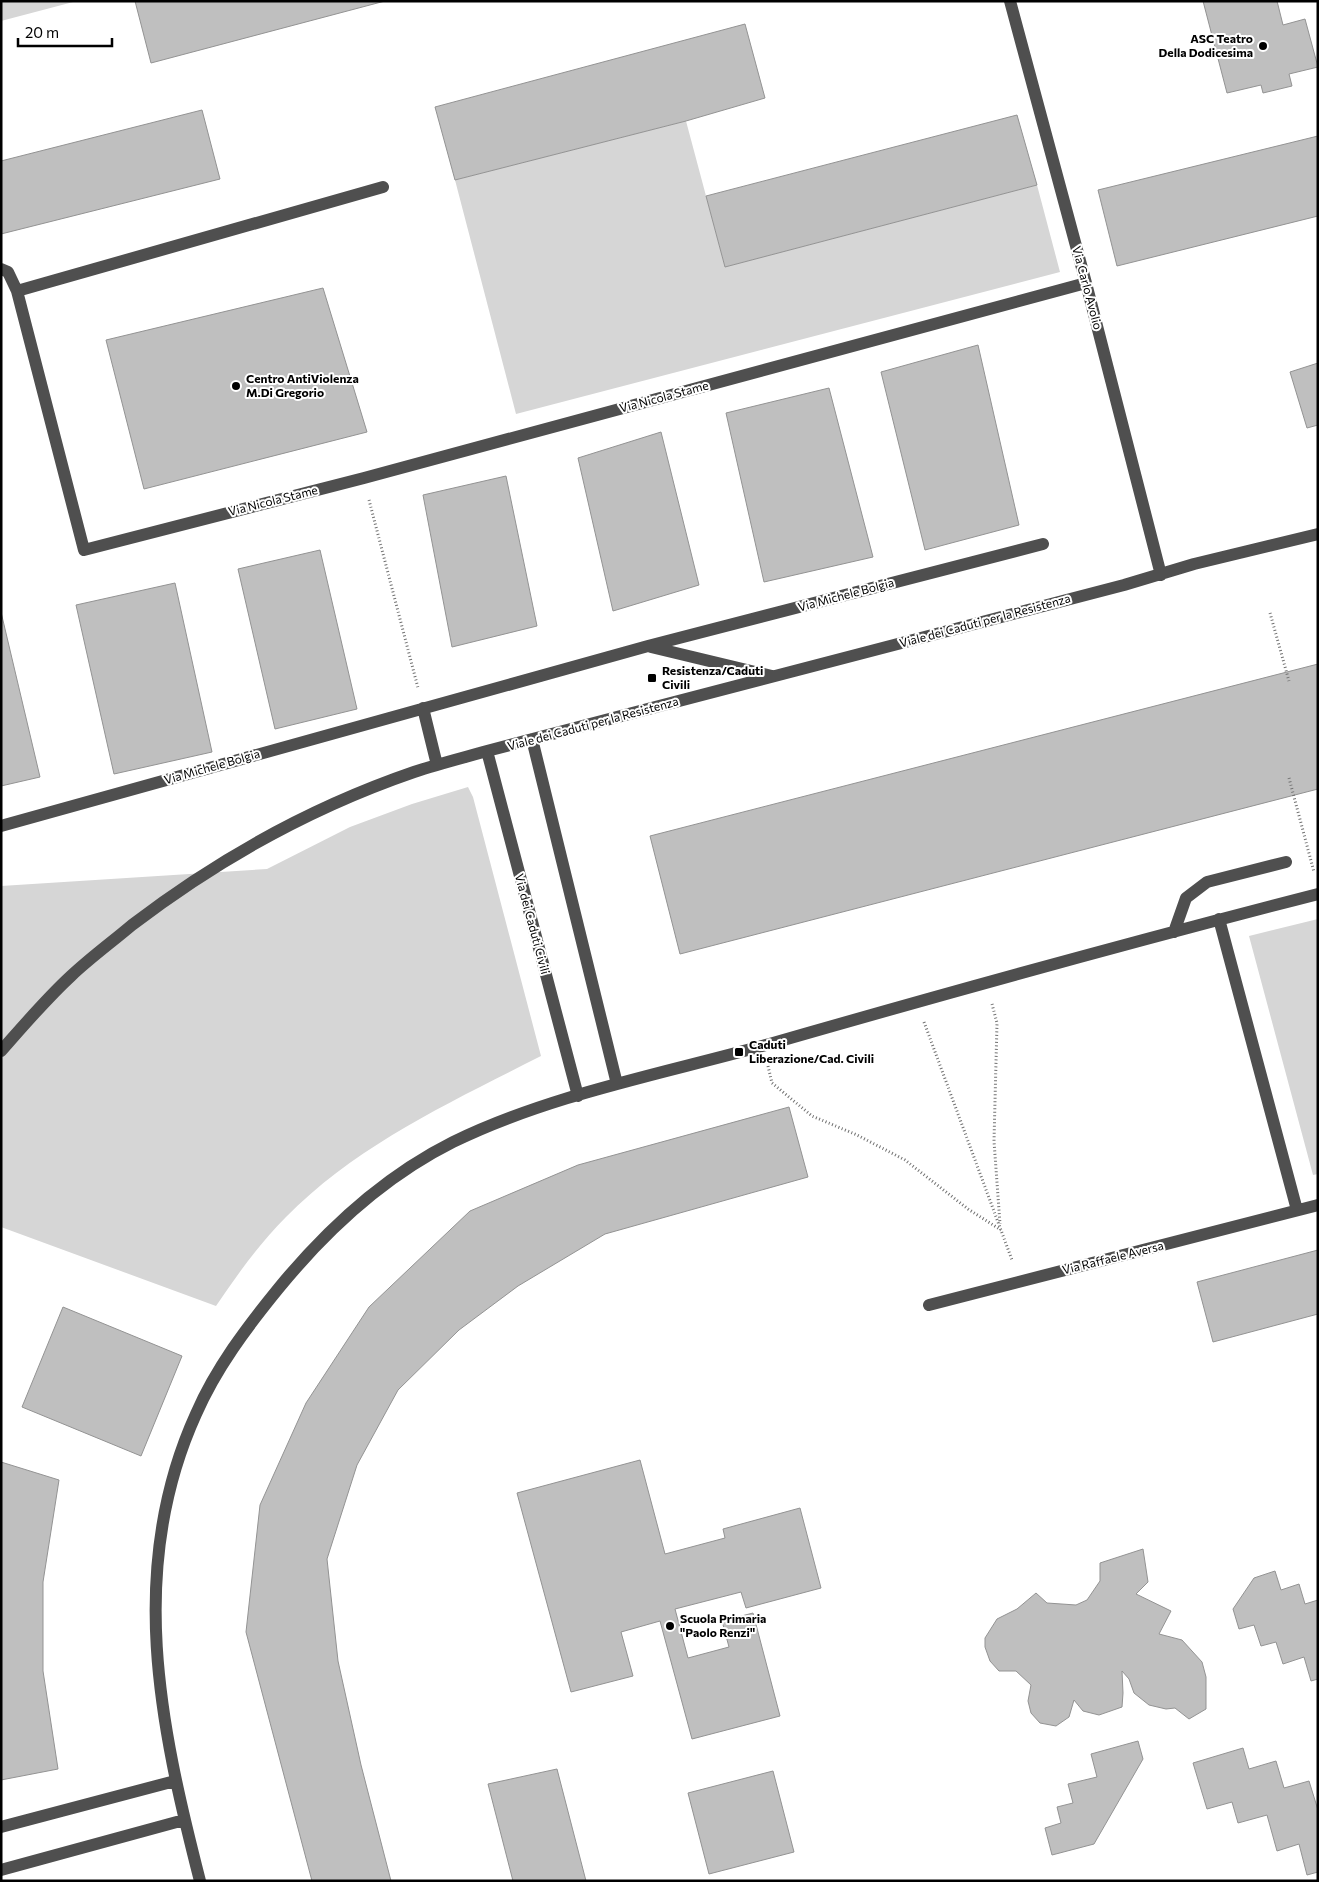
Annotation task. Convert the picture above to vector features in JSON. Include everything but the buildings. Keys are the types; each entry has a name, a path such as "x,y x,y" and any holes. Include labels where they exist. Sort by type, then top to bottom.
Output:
{"street":[{"name":"Via Carlo Avolio","path":"1010,1 1086,283 1161,575"},
{"path":"1,269 8,272 17,291 383,187"},
{"name":"Via Nicola Stame","path":"17,291 84,550 364,478 1086,283"},
{"name":"Viale dei Caduti per la Resistenza","path":"1,1051 72,975 156,907 228,858 274,833 359,794 437,765 487,751 1161,575 1194,564 1318,534"},
{"name":"Via Michele Bolgia","path":"1,826 648,646 1043,544"},
{"name":"Via Michele Bolgia","path":"648,646 774,676"},
{"path":"423,708 437,765"},
{"path":"532,740 617,1084"},
{"name":"Via dei Caduti Civili","path":"487,751 578,1096"},
{"path":"1174,932 1186,898 1207,882 1286,862"},
{"path":"200,1881 175,1781 165,1727 157,1659 155,1630 156,1571 166,1512 182,1450 196,1414 221,1366 265,1304 303,1259 359,1204 387,1181 436,1152 476,1132 578,1096 1219,919 1318,894"},
{"path":"1219,919 1297,1210"},
{"name":"Via Raffaele Aversa","path":"929,1305 1318,1205"},
{"path":"1,1827 175,1781"},
{"path":"1,1870 184,1820"}],"path":[{"path":"364,478 423,708"},
{"path":"1270,613 1289,681"},
{"path":"1289,778 1315,878"},
{"path":"987,983 997,1023 994,1141 1001,1230"},
{"path":"917,1002 1020,1282"},
{"path":"763,1046 772,1083 812,1116 857,1135 905,1160 968,1209 1001,1230"}],"shaded area":[{"path":"1,1 77,1 1,21"},
{"path":"686,121 725,267 1037,185 1060,272 516,414 455,180"},
{"path":"468,787 473,797 541,1056 407,1126 375,1146 314,1191 276,1227 249,1260 216,1306 1,1227 1,886 267,869 350,827 412,804"},
{"path":"1318,919 1318,1174 1313,1175 1249,936"}],"place":[{"name":"ASC Teatro Della Dodicesima","path":"1263,46"},
{"name":"Centro AntiViolenza M.Di Gregorio","path":"236,386"},
{"name":"Resistenza/Caduti Civili","path":"652,678"},
{"name":"Caduti Liberazione/Cad. Civili","path":"739,1052"},
{"name":"Scuola Primaria \"Paolo Renzi\"","path":"670,1626"}]}
